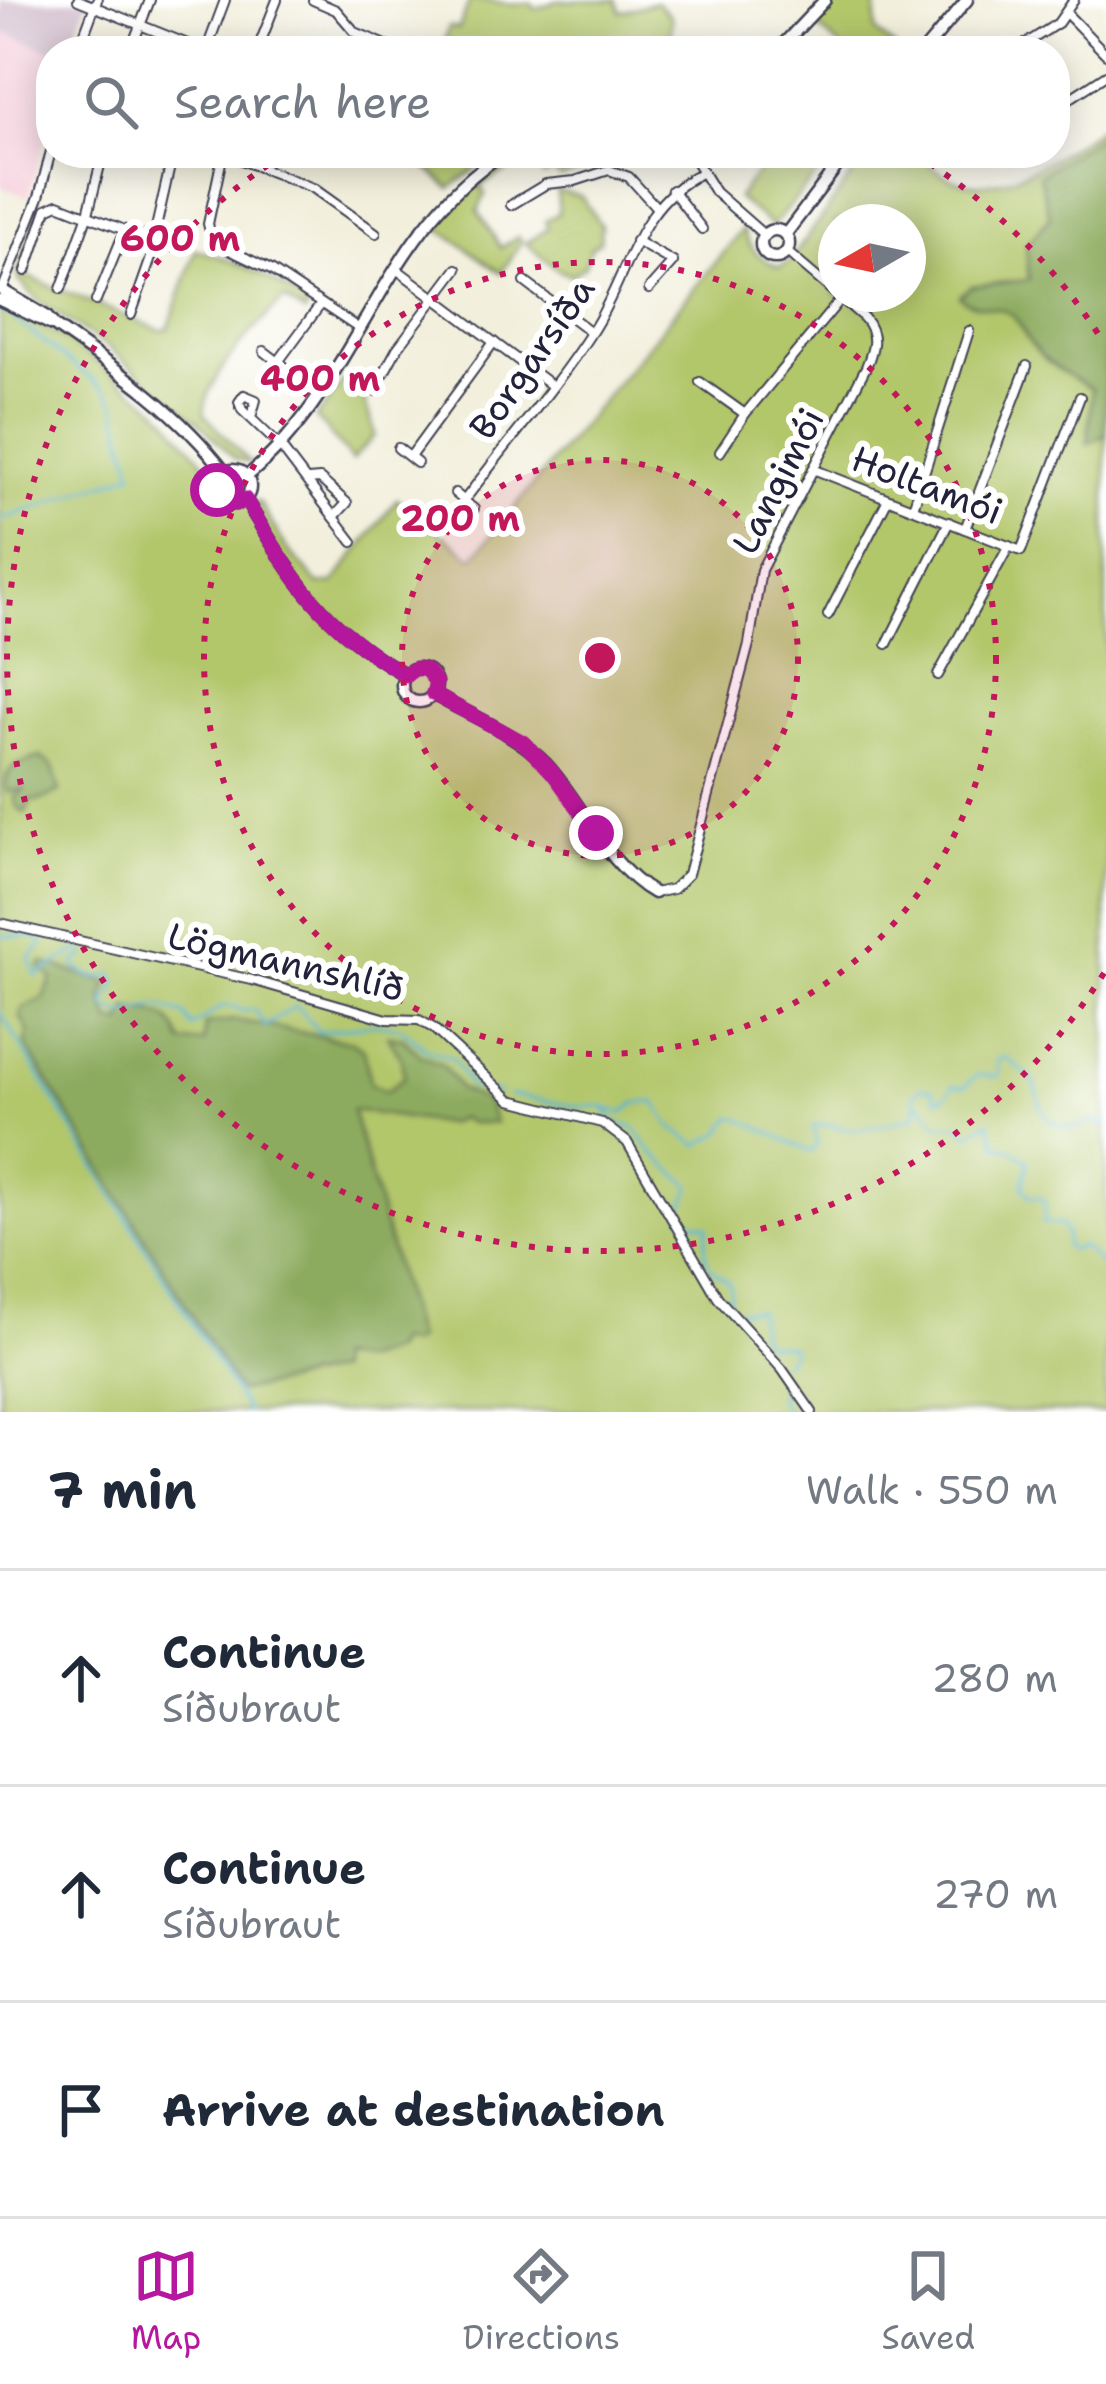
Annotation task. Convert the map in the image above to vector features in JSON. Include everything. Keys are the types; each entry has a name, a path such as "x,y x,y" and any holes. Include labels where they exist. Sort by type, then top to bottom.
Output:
{"street":[{"path":"78,0 96,3 165,36"},
{"path":"135,36 150,0"},
{"path":"211,36 225,0"},
{"path":"263,36 277,0"},
{"path":"313,0 336,10 361,36"},
{"path":"791,36 825,0"},
{"path":"937,36 967,0"},
{"path":"1035,36 1067,14 1075,0"},
{"path":"84,36 96,3"},
{"path":"1067,14 1106,54"},
{"path":"1070,98 1106,75"},
{"path":"47,168 1,294 46,316 139,385 176,416 225,472"},
{"path":"61,289 99,168"},
{"path":"131,315 157,241 170,168"},
{"path":"220,168 208,224 210,238 271,270 358,328"},
{"path":"262,168 313,188 376,232"},
{"path":"246,477 280,446 329,383 395,268 443,202 486,168"},
{"path":"698,168 715,191 764,235"},
{"path":"785,235 836,168"},
{"path":"511,205 546,184 609,170 629,177 656,207"},
{"name":"Borgarsíða","path":"464,501 591,333 656,207 700,172"},
{"path":"672,190 702,230"},
{"path":"26,271 47,209 58,204 140,236 155,232"},
{"path":"96,301 125,230"},
{"path":"772,230 785,235 787,252 780,258 766,256 761,244 764,235 772,230"},
{"name":"Borgarsíða","path":"635,242 676,258 649,289"},
{"name":"Langimói","path":"787,252 818,277"},
{"path":"395,268 551,385"},
{"path":"374,391 398,349 457,269"},
{"path":"526,282 591,333"},
{"path":"278,362 321,304"},
{"path":"720,452 745,414 830,312"},
{"name":"Langimói","path":"654,893 673,890 688,874 749,644 761,570 866,367 874,342 869,324 857,312"},
{"path":"913,508 969,331"},
{"path":"398,448 413,460 494,342"},
{"path":"264,351 298,377"},
{"path":"965,529 1027,366"},
{"path":"700,382 745,414"},
{"name":"Holtamói","path":"813,469 1021,551 1080,397"},
{"path":"251,418 308,480 353,542"},
{"path":"238,471 246,477 250,488 245,499 230,504 220,498 217,485 225,472 238,471"},
{"path":"308,480 320,478 347,503 334,517"},
{"path":"455,494 474,509"},
{"path":"245,499 313,604 364,651 406,675"},
{"path":"828,615 888,499"},
{"path":"886,644 949,522"},
{"path":"938,675 1010,546"},
{"path":"416,668 429,672 436,682 433,694 420,702 409,698 403,689 406,675 416,668"},
{"path":"433,694 523,742 553,773 616,856 654,893"},
{"name":"Lögmannshlíð","path":"0,922 252,980 387,1019 419,1020 434,1028 511,1100 617,1131 718,1298 782,1369 812,1412"}],"shaded area":[{"path":"0,0 88,0 74,36 36,36 36,45 0,31"},
{"path":"0,31 36,45 37,168 29,197 0,187"}],"green space":[{"path":"470,0 532,3 535,9 557,1 616,0 621,12 656,2 671,17 671,36 446,36 449,27 459,29"},
{"path":"834,0 876,0 876,32 881,36 828,36 814,24"},
{"path":"1106,124 1106,1412 0,1412 0,305 65,338 160,410 237,501 259,502 285,546 319,585 334,583 397,499 473,558 743,229 752,247 780,267 790,261 818,222 818,312 926,312 926,204 831,204 857,168 936,168 964,183 988,183 1033,168 1070,168 1070,146"},
{"path":"1106,132 1106,435 1088,443 1092,389 1042,356 1013,316 959,296 972,286 1029,280 1026,245 1050,217 1039,175 1050,168 1070,168 1070,155"},
{"path":"427,168 477,168 450,188"},
{"path":"498,168 512,168 480,186 485,194 478,211 501,248 518,236 522,241 501,273 436,226"},
{"path":"538,168 592,168 561,177 551,171 544,176"},
{"path":"761,168 823,168 772,226 737,198"},
{"path":"557,191 581,196 601,226 600,241 590,248 585,266 571,275 557,270 526,243 548,228 545,221 559,213"},
{"path":"40,204 45,206 23,275 160,330 168,329 196,250 254,271 309,306 305,313 284,299 234,352 213,383 204,414 250,463 235,459 199,422 107,347 38,301 19,280"},
{"path":"345,379 363,396 375,435 352,460 316,418"},
{"path":"41,757 53,767 60,792 32,800 25,813 14,797 26,789 7,792 7,777 15,767"},
{"path":"42,962 108,983 103,998 110,1021 123,1023 128,1009 155,1013 169,1020 182,1043 204,1042 205,1024 235,1020 352,1042 364,1050 370,1083 387,1091 404,1077 402,1060 388,1036 403,1038 421,1055 443,1066 460,1089 487,1102 495,1123 460,1118 448,1124 352,1110 416,1339 411,1344 396,1342 393,1350 362,1361 336,1358 336,1371 239,1392 25,1044 29,1033 20,1016 22,1009 44,998 52,977 39,968"}],"waterway":[{"path":"0,308 107,391 115,403 133,473 0,520"},
{"path":"0,936 41,940 30,958 36,976 80,949 85,956 75,963 76,968 93,977 110,974 116,978 115,989 105,1002 122,1015 158,1006 185,1015 192,1027 223,1006 237,1007 255,1010 265,1026 296,1006 319,1032 371,1024 400,1027 427,1050 453,1059 470,1087 499,1093"},
{"path":"0,1012 247,1412"},
{"path":"605,1108 623,1113 636,1103 655,1102 672,1128 698,1145 721,1133 732,1117 739,1118 811,1152 817,1145 813,1126 860,1129 915,1116 915,1093 920,1088 933,1089 937,1099 946,1096 953,1086 964,1087 977,1075 995,1077 997,1060 1006,1057 1033,1080 1044,1113 1054,1123 1074,1127 1106,1121"},
{"path":"510,1095 580,1107 603,1106 614,1121 636,1129 652,1153 691,1188 683,1219 708,1226 707,1260 728,1282 728,1305"},
{"path":"916,1106 920,1103 939,1125 957,1124 969,1134 989,1121 997,1145 1028,1161 1023,1187 1030,1196 1042,1198 1043,1223 1061,1225 1066,1247 1082,1246 1106,1269"},
{"path":"735,1311 758,1310 765,1343 791,1346 792,1352 782,1363"},
{"path":"776,1370 783,1389 778,1398 787,1412"}],"route":[{"path":"217,490 226,502 245,499 313,604 334,626 364,651 406,675 416,668 426,670 436,682 433,694 523,742 553,773 596,833"}]}
